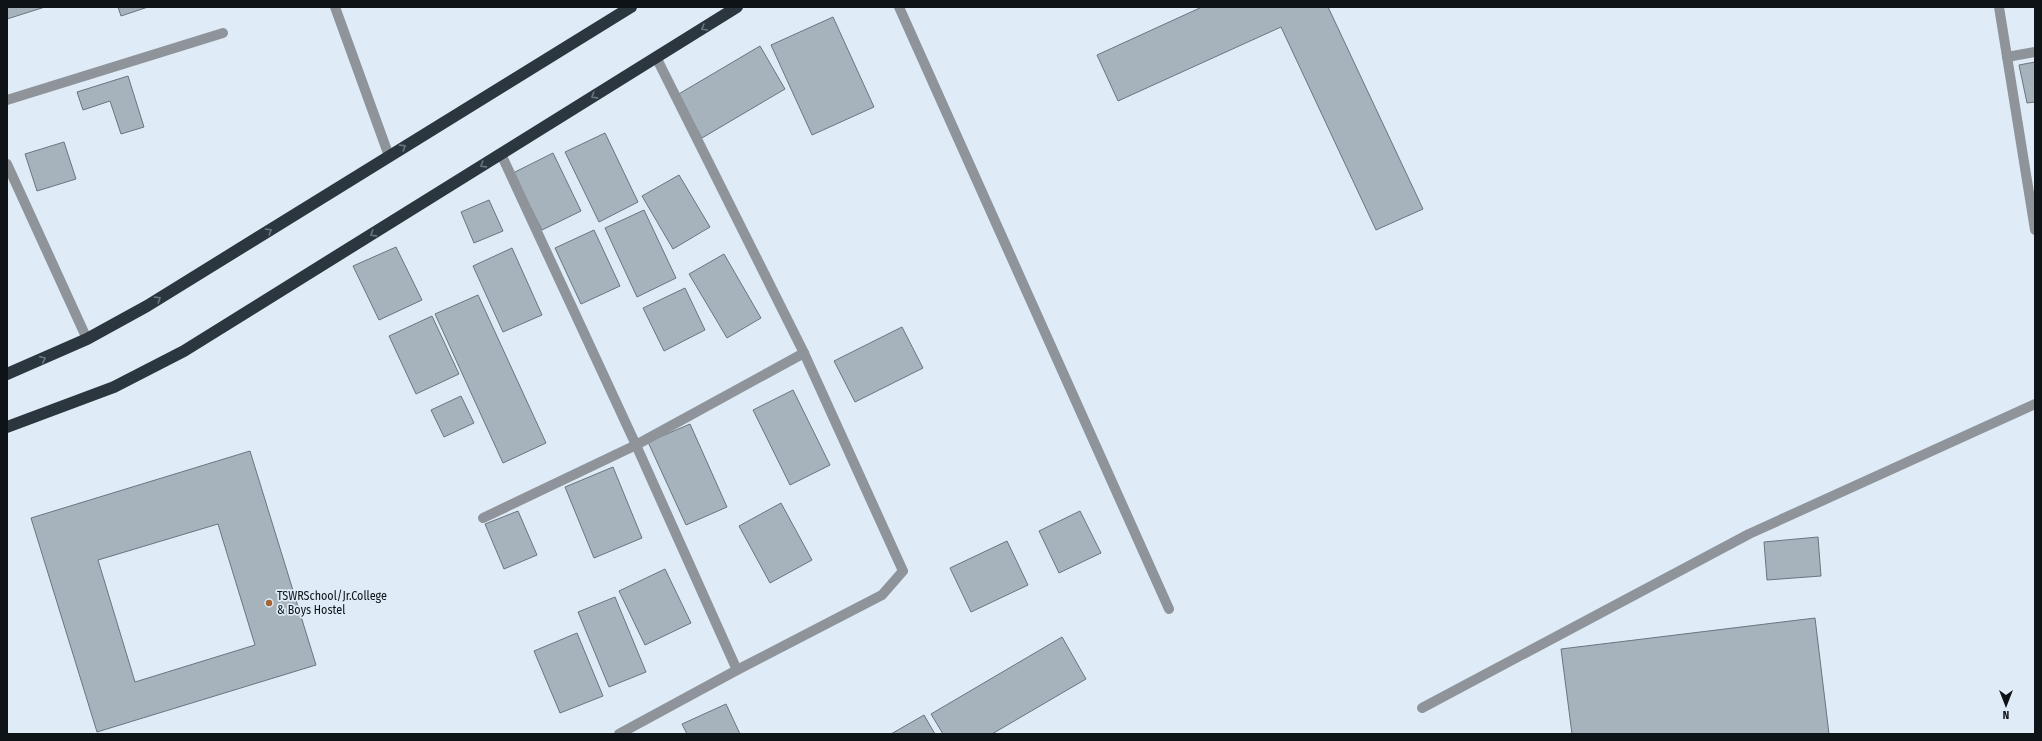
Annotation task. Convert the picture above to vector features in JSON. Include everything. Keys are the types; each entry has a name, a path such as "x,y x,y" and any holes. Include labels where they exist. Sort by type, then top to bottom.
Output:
{"highway":[{"path":"7,374 87,339 147,306 630,7"},
{"path":"7,427 114,387 184,351 737,7"}],"street":[{"path":"335,7 389,156"},
{"path":"899,7 1169,609"},
{"path":"1999,7 2035,230"},
{"path":"7,100 223,33"},
{"path":"2007,57 2035,52"},
{"path":"619,734 737,670 882,595 903,571 804,353 656,57"},
{"path":"501,154 636,445 737,670"},
{"path":"7,164 87,339"},
{"path":"483,518 636,445 804,353"},
{"path":"1422,708 1749,534 2035,404"}],"building":[{"path":"7,7 45,7 7,19"},
{"path":"118,7 148,7 121,16"},
{"path":"1202,7 1328,7 1423,209 1376,230 1281,27 1118,101 1097,55"},
{"path":"833,17 874,107 812,135 771,45"},
{"path":"760,46 785,89 702,138 677,95"},
{"path":"2035,62 2035,102 2027,103 2019,65"},
{"path":"128,76 144,127 121,134 110,101 83,110 77,92"},
{"path":"605,133 638,202 599,222 565,152"},
{"path":"64,142 76,179 37,191 25,154"},
{"path":"553,153 581,211 542,230 513,173"},
{"path":"679,175 710,227 673,249 642,196"},
{"path":"489,200 503,231 474,243 461,212"},
{"path":"644,210 676,278 637,297 605,228"},
{"path":"594,230 620,286 581,304 555,248"},
{"path":"396,247 422,300 379,320 353,266"},
{"path":"512,248 542,315 503,332 473,266"},
{"path":"724,254 761,318 727,338 689,274"},
{"path":"685,288 705,330 664,351 643,308"},
{"path":"478,295 546,443 503,463 435,314"},
{"path":"432,316 459,374 416,394 389,336"},
{"path":"902,327 923,368 855,402 834,361"},
{"path":"793,390 830,465 790,485 753,410"},
{"path":"461,396 474,423 444,437 431,410"},
{"path":"690,424 727,507 686,525 648,442"},
{"name":"TSWRSchool/Jr.College & Boys Hostel","path":"250,451 316,665 97,732 31,518","holes":["218,524 255,645 135,682 98,560"]},
{"path":"613,467 642,538 594,558 565,487"},
{"path":"781,503 812,560 770,583 739,526"},
{"path":"518,511 537,555 504,569 485,524"},
{"path":"1080,511 1101,553 1059,573 1039,531"},
{"path":"1818,537 1821,576 1767,580 1764,542"},
{"path":"1007,541 1028,585 971,612 950,568"},
{"path":"665,569 691,623 645,645 619,591"},
{"path":"615,597 646,672 609,687 578,612"},
{"path":"1815,618 1829,734 1572,734 1561,649"},
{"path":"577,633 603,696 560,713 534,651"},
{"path":"1062,637 1086,679 992,734 943,734 931,714"},
{"path":"726,704 740,734 687,734 682,724"},
{"path":"924,715 935,734 891,734"}],"place":[{"name":"TSWRSchool/Jr.College & Boys Hostel","path":"269,603"}]}
